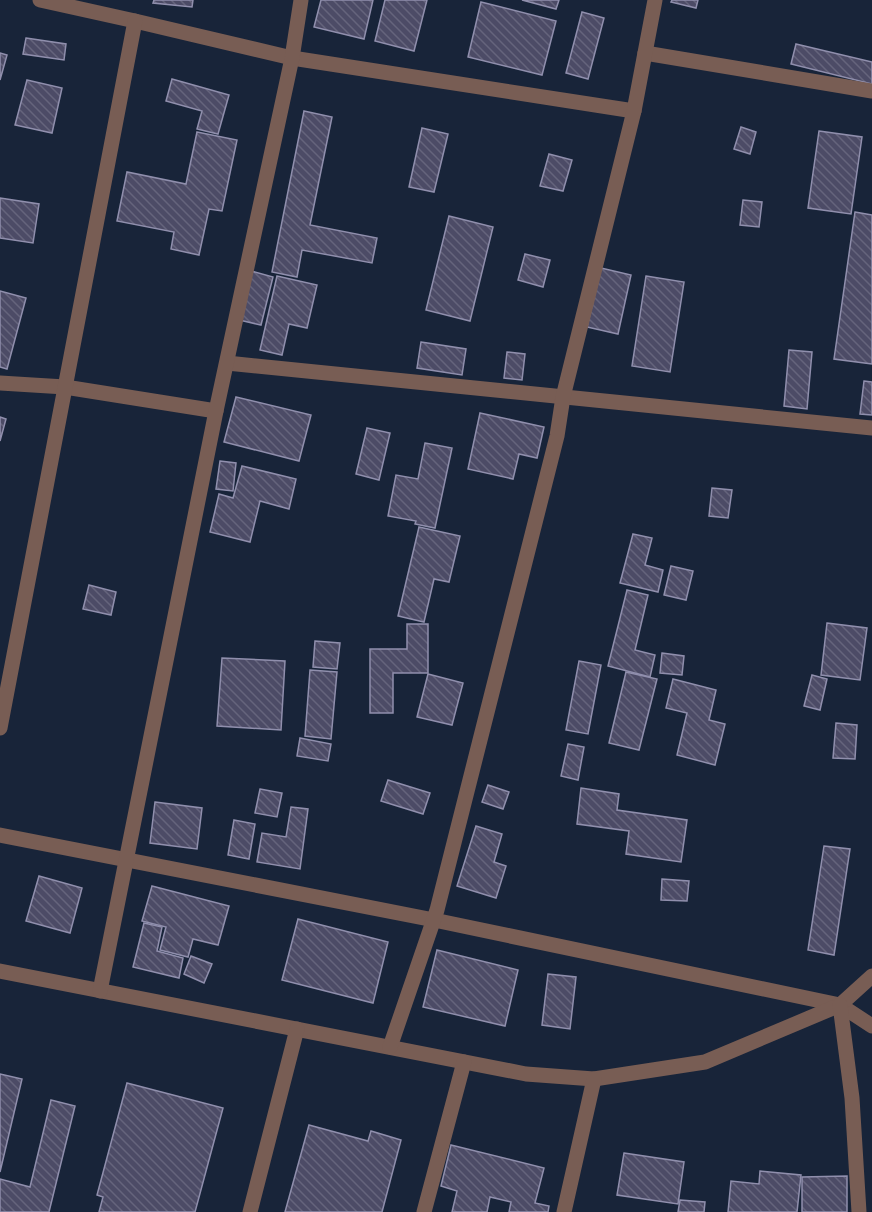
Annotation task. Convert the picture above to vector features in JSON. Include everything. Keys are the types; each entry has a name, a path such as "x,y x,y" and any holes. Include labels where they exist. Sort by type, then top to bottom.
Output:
{"street":[{"path":"40,0 292,58 634,111"},
{"path":"100,991 216,411 292,58 301,0"},
{"path":"390,1047 434,920 557,436 563,397 634,111 656,0"},
{"path":"0,728 135,21"},
{"path":"645,53 872,91"},
{"path":"227,363 872,428"},
{"path":"0,383 65,387 216,411"},
{"path":"0,836 434,920 840,1005 872,1026"},
{"path":"0,971 526,1074 594,1078 705,1062 840,1005 872,976"},
{"path":"840,1005 852,1098 859,1212"},
{"path":"250,1212 297,1029"},
{"path":"424,1212 464,1062"},
{"path":"564,1212 594,1078"}],"building":[{"path":"154,0 193,0 192,7 153,3"},
{"path":"321,0 373,0 364,39 314,27"},
{"path":"385,0 427,0 414,51 375,41"},
{"path":"522,0 559,0 556,9"},
{"path":"672,0 698,0 696,8 671,2"},
{"path":"481,2 556,21 542,75 468,57"},
{"path":"582,12 604,18 588,79 566,73"},
{"path":"26,38 66,44 64,60 23,54"},
{"path":"796,44 872,62 872,84 791,64"},
{"path":"0,53 7,55 0,80"},
{"path":"172,79 229,95 218,134 197,129 202,111 166,101"},
{"path":"27,80 62,88 52,133 15,125"},
{"path":"304,111 332,117 310,225 377,238 372,263 302,250 297,277 272,272"},
{"path":"741,127 756,132 750,154 734,149"},
{"path":"422,128 448,134 434,192 409,187"},
{"path":"819,131 862,137 851,214 808,208"},
{"path":"197,132 237,140 222,211 209,209 199,255 171,249 174,232 117,221 127,172 186,184"},
{"path":"549,154 572,160 563,191 540,186"},
{"path":"0,198 39,204 33,243 0,238"},
{"path":"743,200 762,202 759,227 740,225"},
{"path":"855,212 872,215 872,364 834,359"},
{"path":"449,216 493,227 470,321 426,310"},
{"path":"525,254 550,260 543,287 518,280"},
{"path":"601,268 631,275 618,334 587,327"},
{"path":"251,271 273,277 261,325 239,320"},
{"path":"277,276 317,285 307,328 289,324 282,355 260,350"},
{"path":"646,276 684,282 670,372 632,366"},
{"path":"0,291 26,298 7,369 0,367"},
{"path":"421,342 466,349 462,375 417,368"},
{"path":"789,350 812,352 807,409 784,406"},
{"path":"507,352 525,354 522,380 504,378"},
{"path":"864,381 872,382 872,415 860,414"},
{"path":"236,397 311,415 299,461 224,442"},
{"path":"480,413 544,427 537,458 519,454 513,479 468,469"},
{"path":"0,417 6,419 0,441"},
{"path":"367,428 390,433 379,480 356,474"},
{"path":"425,443 452,448 435,528 415,524 416,521 388,516 396,475 418,479"},
{"path":"220,461 236,463 233,491 216,489"},
{"path":"242,466 296,479 289,509 260,501 250,542 210,532 219,494 233,498"},
{"path":"712,488 732,490 728,518 709,516"},
{"path":"419,527 460,536 449,582 434,579 424,622 398,616"},
{"path":"633,534 652,538 645,565 663,570 658,592 620,583"},
{"path":"671,566 693,571 686,600 664,595"},
{"path":"89,585 116,592 111,615 83,609"},
{"path":"627,590 648,595 635,650 655,655 650,677 608,666"},
{"path":"827,623 867,628 860,680 821,675"},
{"path":"407,624 428,624 428,673 393,673 393,713 370,713 370,649 407,649"},
{"path":"315,641 340,643 337,669 313,667"},
{"path":"662,653 684,656 682,675 660,673"},
{"path":"222,658 285,661 281,730 217,726"},
{"path":"579,661 601,665 588,734 566,730"},
{"path":"310,670 337,672 331,739 305,736"},
{"path":"626,672 657,679 639,750 609,743"},
{"path":"428,674 463,683 452,725 417,717"},
{"path":"812,675 827,679 820,710 804,706"},
{"path":"673,679 716,690 709,720 725,724 715,765 677,755 687,713 666,708"},
{"path":"836,723 857,725 855,759 833,758"},
{"path":"300,738 331,744 328,761 297,756"},
{"path":"568,744 584,747 578,780 561,776"},
{"path":"388,780 430,793 423,814 381,801"},
{"path":"488,785 509,792 503,809 482,802"},
{"path":"581,788 619,794 617,810 687,820 681,862 626,854 629,831 577,824"},
{"path":"260,789 282,793 277,817 255,813"},
{"path":"155,802 202,808 197,849 150,843"},
{"path":"291,807 308,809 300,869 257,862 262,833 286,837"},
{"path":"234,820 255,824 249,859 228,855"},
{"path":"476,826 502,834 494,862 506,866 496,898 457,886"},
{"path":"824,846 850,849 834,955 808,950"},
{"path":"39,876 82,888 70,933 26,921"},
{"path":"662,879 689,881 687,901 661,900"},
{"path":"152,886 229,906 218,945 193,939 188,957 160,950 166,927 142,921"},
{"path":"298,919 388,942 373,1003 282,980"},
{"path":"144,923 162,927 157,951 183,958 179,978 133,967"},
{"path":"437,950 518,970 505,1026 423,1007"},
{"path":"191,956 212,964 204,983 184,974"},
{"path":"548,974 576,977 570,1029 542,1025"},
{"path":"0,1074 22,1079 0,1172"},
{"path":"127,1083 223,1108 195,1212 99,1212 103,1197 97,1195"},
{"path":"51,1100 75,1106 49,1212 0,1212 0,1179 30,1187"},
{"path":"309,1125 368,1141 371,1131 401,1140 382,1212 285,1212"},
{"path":"451,1145 544,1168 535,1203 549,1206 548,1212 509,1212 511,1202 490,1197 487,1212 452,1212 457,1191 441,1186"},
{"path":"624,1153 684,1162 678,1204 617,1195"},
{"path":"760,1171 801,1175 797,1212 728,1212 731,1181 759,1184"},
{"path":"847,1176 847,1212 802,1212 802,1177"},
{"path":"680,1200 705,1202 704,1212 678,1212"}]}
